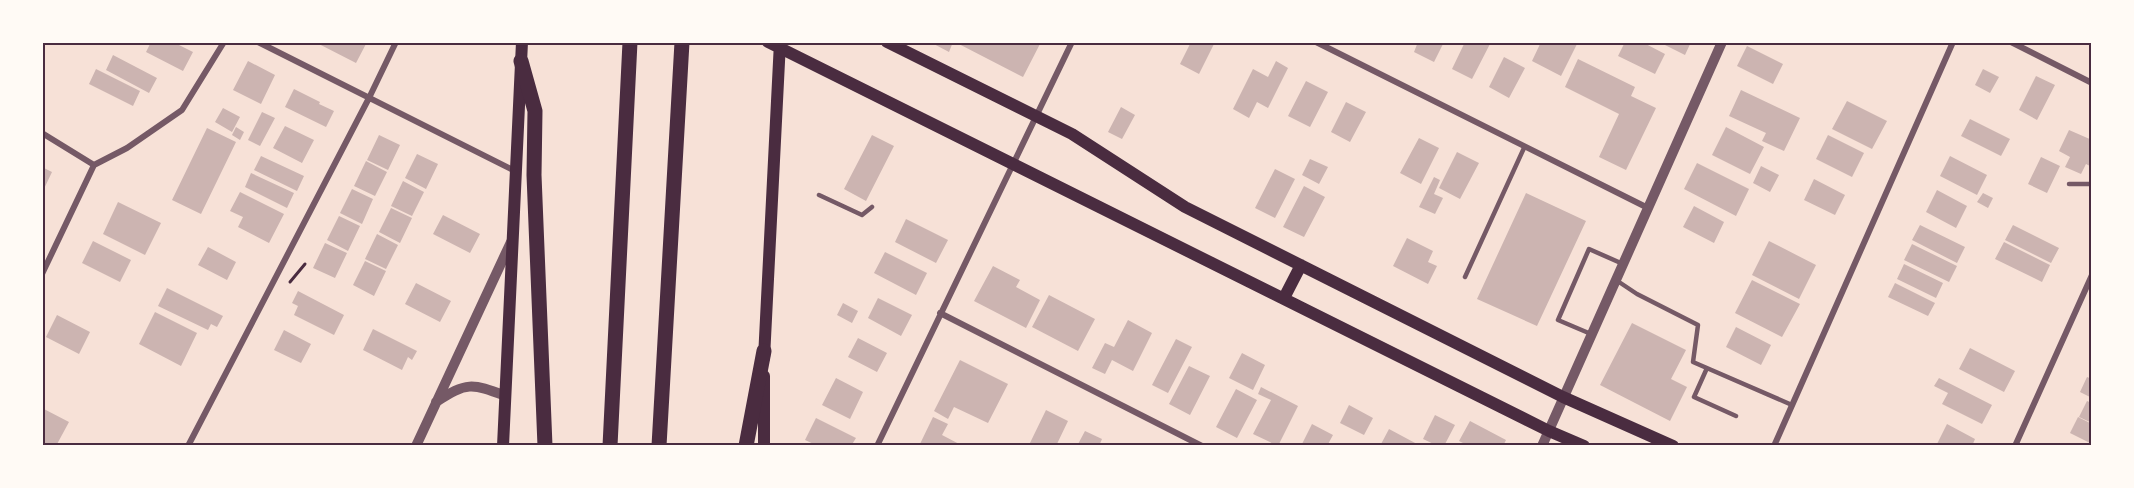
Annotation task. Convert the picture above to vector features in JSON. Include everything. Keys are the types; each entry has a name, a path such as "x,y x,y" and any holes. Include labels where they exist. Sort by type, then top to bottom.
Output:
{"highway":[{"path":"610,446 630,42"},
{"path":"659,446 682,42"},
{"path":"521,61 535,111 534,175 545,446"},
{"path":"746,446 764,351"}],"main road":[{"path":"503,446 522,42"},
{"path":"887,42 1072,134 1185,207 1563,397 1673,446"},
{"path":"764,446 764,351 776,44 1548,431 1584,446"},
{"path":"1284,298 1301,265"}],"street":[{"path":"42,274 94,165 127,148 183,110 224,42"},
{"path":"258,42 517,172"},
{"path":"188,446 396,42"},
{"path":"877,446 1072,42"},
{"path":"1316,42 1648,208"},
{"path":"1542,446 1722,42"},
{"path":"1774,446 1953,42"},
{"path":"2011,42 2092,83"},
{"path":"42,133 94,165"},
{"path":"416,446 513,239"},
{"path":"2015,446 2092,275"},
{"path":"940,313 1202,446"},
{"path":"436,402 457,389 465,387 484,388 506,396"}],"lane":[{"path":"1466,277 1524,148"},
{"path":"2069,184 2092,184"},
{"path":"819,195 862,215 872,207"},
{"path":"1591,334 1558,320 1589,249 1623,264"},
{"path":"1616,280 1637,294 1698,325 1693,362 1792,405"},
{"path":"1707,368 1694,397 1736,416"}],"path":[{"path":"291,282 305,264"}],"building":[{"path":"151,42 173,42 193,52 183,71 146,52"},
{"path":"315,42 367,42 356,63"},
{"path":"930,42 953,42 949,52"},
{"path":"955,42 1041,42 1023,77"},
{"path":"1191,42 1215,42 1199,74 1180,64"},
{"path":"1418,42 1444,42 1434,62 1414,52"},
{"path":"1465,42 1491,42 1472,79 1452,69"},
{"path":"1541,42 1578,42 1561,76 1532,61"},
{"path":"1625,42 1642,42 1665,54 1655,74 1618,56"},
{"path":"1659,42 1691,42 1685,55"},
{"path":"1747,46 1783,64 1773,84 1737,66"},
{"path":"113,55 157,78 149,93 106,70"},
{"path":"1504,57 1525,68 1509,98 1489,87"},
{"path":"1578,59 1635,87 1631,96 1656,108 1626,170 1599,157 1619,114 1565,87"},
{"path":"248,61 275,75 261,104 233,90"},
{"path":"1276,61 1288,68 1268,108 1257,102 1249,118 1233,109 1253,69 1268,77"},
{"path":"96,69 140,91 133,106 89,84"},
{"path":"1983,69 1999,77 1990,93 1975,85"},
{"path":"2036,76 2055,85 2037,120 2019,110"},
{"path":"1306,81 1328,92 1310,127 1288,116"},
{"path":"294,89 334,111 326,127 285,107"},
{"path":"1741,90 1800,118 1784,151 1762,141 1766,133 1729,116"},
{"path":"1847,101 1887,121 1872,149 1832,129"},
{"path":"1346,102 1366,112 1350,142 1331,132"},
{"path":"1121,107 1135,115 1122,139 1108,132"},
{"path":"223,108 240,117 232,132 215,122"},
{"path":"262,112 275,118 260,146 248,140"},
{"path":"1970,119 2010,139 2001,156 1961,136"},
{"path":"285,126 314,140 302,163 273,148"},
{"path":"236,127 244,132 240,140 232,135"},
{"path":"1726,127 1764,147 1750,174 1712,155"},
{"path":"207,128 236,142 201,214 172,200"},
{"path":"2069,130 2092,140 2092,167 2086,164 2081,174 2065,167 2070,157 2059,151"},
{"path":"379,135 400,145 388,170 367,160"},
{"path":"872,135 894,146 866,201 844,189"},
{"path":"1828,135 1864,153 1852,177 1816,159"},
{"path":"1419,138 1439,148 1421,184 1400,173"},
{"path":"1457,152 1479,163 1460,199 1439,188"},
{"path":"417,154 438,164 426,189 405,178"},
{"path":"261,156 304,176 297,191 254,170"},
{"path":"1950,156 1987,175 1977,195 1940,176"},
{"path":"2041,157 2060,166 2047,193 2028,184"},
{"path":"1310,159 1328,167 1319,184 1302,175"},
{"path":"366,161 387,172 375,196 354,186"},
{"path":"1697,163 1749,189 1736,216 1684,189"},
{"path":"1761,166 1779,175 1770,192 1753,183"},
{"path":"42,167 52,172 42,193"},
{"path":"1275,169 1295,179 1275,218 1255,208"},
{"path":"251,173 294,193 287,208 245,187"},
{"path":"1434,177 1440,180 1434,194 1443,198 1435,214 1419,207"},
{"path":"1814,179 1845,195 1835,215 1804,200"},
{"path":"403,181 424,192 412,216 391,206"},
{"path":"1304,186 1325,197 1304,237 1283,227"},
{"path":"352,189 373,199 362,224 340,213"},
{"path":"1937,190 1967,206 1956,228 1926,212"},
{"path":"240,192 284,214 269,243 238,227 243,217 230,211"},
{"path":"1526,193 1586,221 1537,326 1477,299"},
{"path":"1983,193 1993,198 1988,208 1977,202"},
{"path":"118,202 161,223 145,255 103,234"},
{"path":"1694,206 1724,222 1714,243 1683,227"},
{"path":"391,208 412,218 400,243 379,232"},
{"path":"443,215 480,234 470,253 433,234"},
{"path":"339,216 360,226 348,251 327,240"},
{"path":"906,219 948,240 936,263 895,242"},
{"path":"1920,225 1965,247 1957,263 1912,240"},
{"path":"2013,225 2059,248 2051,263 2005,240"},
{"path":"377,234 398,245 386,269 365,259"},
{"path":"1407,238 1433,251 1428,262 1437,266 1428,284 1393,266"},
{"path":"93,241 131,260 120,282 82,263"},
{"path":"1769,241 1816,265 1799,299 1752,275"},
{"path":"2004,242 2050,265 2042,282 1995,259"},
{"path":"325,243 347,253 335,278 313,268"},
{"path":"1912,244 1957,266 1949,282 1904,260"},
{"path":"208,247 236,262 227,280 198,265"},
{"path":"885,252 927,273 916,295 874,273"},
{"path":"365,261 386,271 374,296 353,285"},
{"path":"1904,264 1943,283 1936,298 1897,279"},
{"path":"993,266 1020,280 1016,287 1040,300 1026,328 974,301"},
{"path":"1752,280 1800,304 1782,337 1735,313"},
{"path":"416,283 451,301 440,322 405,304"},
{"path":"1895,283 1935,303 1928,316 1888,297"},
{"path":"167,288 223,316 217,327 211,324 208,330 158,306"},
{"path":"298,291 344,315 334,335 294,315 298,306 292,303"},
{"path":"1049,295 1095,319 1078,351 1032,327"},
{"path":"878,298 912,315 901,336 868,318"},
{"path":"843,303 858,311 852,323 837,315"},
{"path":"155,312 197,333 181,366 139,344"},
{"path":"57,315 90,332 79,354 46,337"},
{"path":"1128,320 1152,333 1133,371 1112,360 1105,374 1092,368 1105,343 1114,347"},
{"path":"1632,323 1686,350 1671,379 1687,387 1670,421 1600,385"},
{"path":"1736,327 1771,345 1761,365 1726,347"},
{"path":"373,329 417,351 412,360 408,357 402,370 363,350"},
{"path":"284,330 311,344 301,363 274,350"},
{"path":"858,338 887,353 877,372 848,357"},
{"path":"1176,339 1192,347 1168,393 1152,385"},
{"path":"1970,348 2015,371 2004,392 1959,369"},
{"path":"1242,353 1265,365 1253,390 1229,378"},
{"path":"960,360 1008,384 988,423 954,407 948,419 934,411"},
{"path":"1189,366 1210,376 1190,415 1169,404"},
{"path":"2087,377 2092,379 2092,398 2080,392"},
{"path":"836,378 863,392 850,419 822,405"},
{"path":"1939,378 1992,405 1982,424 1942,404 1948,393 1934,386"},
{"path":"1261,387 1298,406 1278,446 1253,434 1271,400 1258,394"},
{"path":"1236,389 1257,400 1237,438 1216,427"},
{"path":"2087,401 2092,403 2092,423 2079,417"},
{"path":"1349,405 1373,418 1364,435 1340,423"},
{"path":"42,408 69,422 56,446 42,446"},
{"path":"1046,410 1068,421 1056,446 1029,445"},
{"path":"1435,415 1455,425 1444,446 1438,446 1423,439"},
{"path":"933,417 948,424 942,435 963,446 919,446"},
{"path":"2078,417 2092,424 2092,444 2070,433"},
{"path":"816,418 856,438 851,446 818,446 805,440"},
{"path":"1470,421 1506,440 1503,446 1469,446 1459,441"},
{"path":"1312,424 1333,435 1327,446 1301,446"},
{"path":"1947,424 1975,439 1972,446 1937,444"},
{"path":"1389,429 1417,444 1416,446 1380,446"},
{"path":"1085,431 1102,439 1099,446 1077,446"}]}
